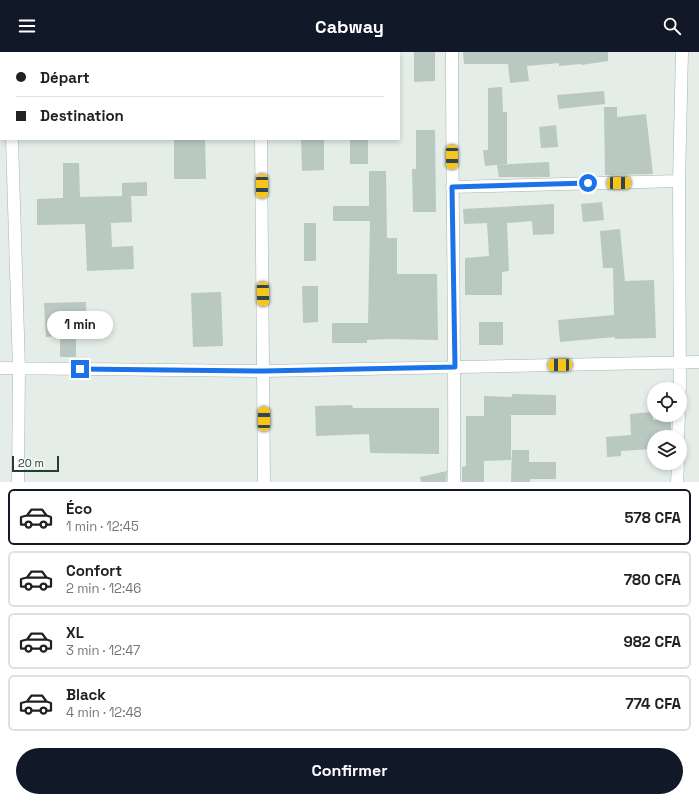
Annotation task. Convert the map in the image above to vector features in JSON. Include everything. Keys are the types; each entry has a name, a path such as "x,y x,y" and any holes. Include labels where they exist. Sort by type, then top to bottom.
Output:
{"street":[{"path":"452,52 452,187 455,367 454,482"},
{"path":"680,382 679,181 682,52"},
{"path":"12,140 19,368 18,482"},
{"path":"261,140 264,482"},
{"path":"452,187 679,181"},
{"path":"0,368 264,371 699,362"},
{"path":"677,482 678,470"}],"building":[{"path":"414,52 435,52 435,81 414,82"},
{"path":"463,52 608,52 608,61 581,65 559,66 559,63 527,66 529,81 510,83 508,64 464,64"},
{"path":"502,87 503,112 507,112 507,164 485,166 483,150 488,150 488,88"},
{"path":"604,91 605,104 559,109 557,95"},
{"path":"604,107 617,107 617,117 646,114 653,174 605,175"},
{"path":"556,125 558,147 541,148 539,127"},
{"path":"416,130 435,130 436,212 413,212 412,169 416,169"},
{"path":"174,140 205,140 206,179 174,179"},
{"path":"301,140 324,140 324,170 302,171"},
{"path":"350,140 368,140 368,164 350,164"},
{"path":"549,162 550,177 499,177 497,165"},
{"path":"63,163 79,163 80,197 122,196 122,183 147,182 147,196 131,196 132,222 111,223 112,247 133,246 134,269 87,271 85,224 37,225 37,199 63,198"},
{"path":"369,171 386,171 387,238 397,238 397,274 437,274 438,340 389,339 367,340 367,343 332,343 332,323 368,323 370,221 333,221 333,206 369,206"},
{"path":"602,202 604,220 583,222 581,204"},
{"path":"554,204 554,234 533,235 532,221 507,223 509,271 502,272 502,295 465,295 465,258 489,256 487,223 464,224 463,209"},
{"path":"304,223 316,223 316,261 304,261"},
{"path":"620,229 625,281 654,280 656,338 615,339 615,337 560,342 558,320 614,315 613,268 603,268 600,231"},
{"path":"302,286 318,286 318,322 303,323"},
{"path":"221,292 223,346 193,347 191,293"},
{"path":"86,302 87,335 76,336 76,357 60,357 60,336 46,337 44,303"},
{"path":"479,322 503,322 503,345 479,345"},
{"path":"512,394 556,395 556,415 511,415 511,460 484,461 484,482 462,482 462,467 466,466 466,416 484,416 484,396 512,397"},
{"path":"352,405 353,408 439,408 439,454 370,453 369,434 316,436 315,406"},
{"path":"647,412 647,422 671,422 671,430 647,430 647,449 621,451 621,456 607,457 606,437 631,435 630,414"},
{"path":"512,450 529,450 529,462 556,462 556,479 530,479 530,482 511,482"},
{"path":"447,471 446,482 421,482 420,477"}],"route":[{"path":"80,369 264,371 455,367 452,187 588,183"}]}
